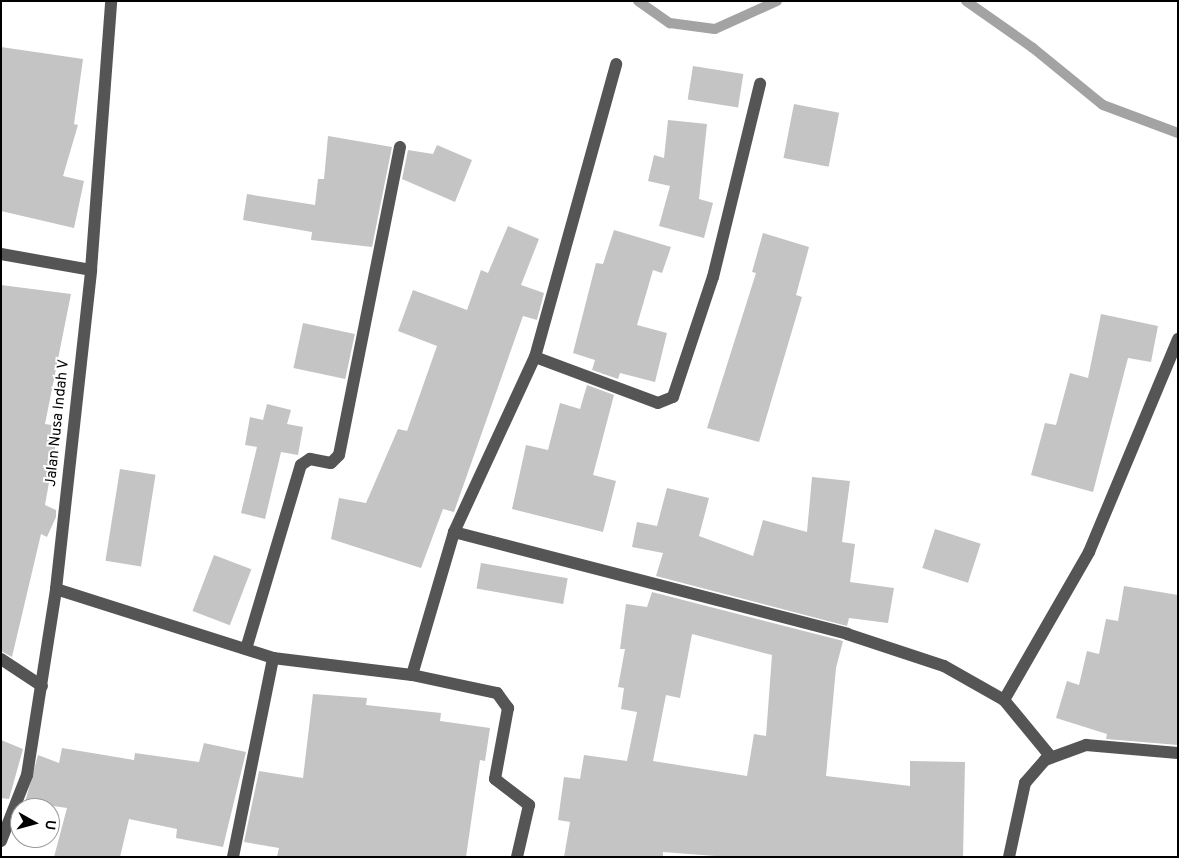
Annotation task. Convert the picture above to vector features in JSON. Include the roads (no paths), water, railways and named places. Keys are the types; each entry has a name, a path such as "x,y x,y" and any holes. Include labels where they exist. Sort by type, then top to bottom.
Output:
{"street":[{"name":"Jalan Nusa Indah V","path":"1,841 27,775 56,589 91,270 111,1"},
{"path":"412,675 454,532 535,357 616,64"},
{"path":"535,357 658,403 673,397 713,277 760,84"},
{"path":"246,649 301,465 310,459 331,463 339,455 400,147"},
{"path":"1,254 91,270"},
{"path":"1004,700 1089,552 1178,339"},
{"path":"454,532 847,634 944,666 1004,700 1051,757"},
{"path":"56,589 274,658 412,675 497,693 504,699 508,708 493,772 495,779 529,805 516,857"},
{"path":"233,857 274,658"},
{"path":"1,659 42,686"},
{"path":"1009,857 1025,783 1051,757 1086,745 1178,753"}],"waterway":[{"path":"638,1 670,23 715,29 777,1"},
{"path":"966,1 1033,48 1103,105 1178,133"}]}
